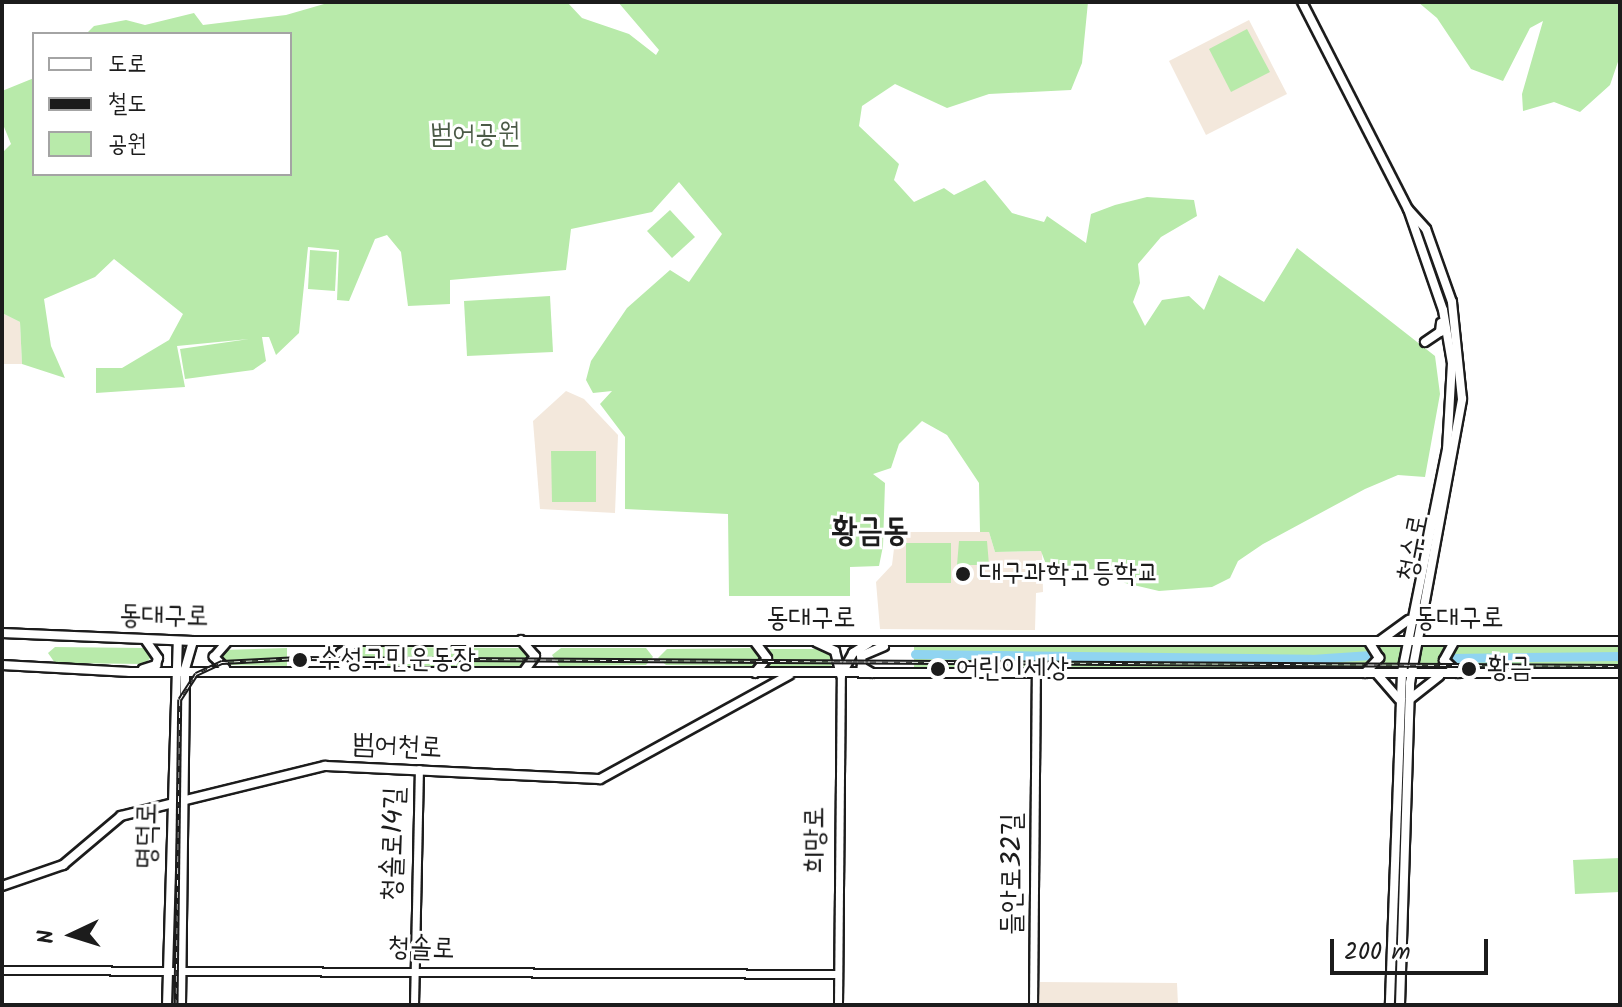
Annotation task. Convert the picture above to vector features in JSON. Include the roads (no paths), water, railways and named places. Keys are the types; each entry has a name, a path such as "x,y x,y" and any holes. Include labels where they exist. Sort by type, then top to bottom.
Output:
{"main road":[{"name":"청수로","path":"1302,2 1408,209 1443,310 1452,363 1447,449 1406,641 1410,700 1400,1005"},
{"name":"청수로","path":"1390,1005 1400,703 1417,642 1457,449 1462,367 1442,270 1419,215 1408,209"},
{"path":"1425,342 1440,332 1443,310"},
{"path":"1378,641 1403,627 1413,612"},
{"path":"1421,623 1440,642"},
{"name":"동대구로","path":"2,633 157,641 1620,641"},
{"path":"357,672 344,666 341,653 347,644 365,639"},
{"path":"135,672 157,662 155,648 142,640"},
{"path":"231,640 220,645 214,657 222,668 236,671"},
{"path":"519,640 531,645 535,656 530,667 519,672"},
{"path":"157,641 179,663"},
{"path":"178,641 179,663"},
{"path":"189,654 193,641"},
{"path":"179,663 189,654 221,641"},
{"path":"747,641 760,644 767,654 765,666 752,673 756,683 751,695"},
{"path":"811,641 835,651 841,675"},
{"path":"882,675 864,670 861,654 904,641"},
{"path":"1360,673 1373,670 1379,658 1375,646 1362,641"},
{"path":"1459,641 1444,655 1450,669 1460,673"},
{"path":"841,675 853,653 873,642"},
{"name":"동대구로","path":"2,665 135,672 179,663 236,671 357,672 841,675 1620,673"},
{"name":"명덕로","path":"179,663 183,803 181,1005"},
{"name":"명덕로","path":"167,1005 171,805 179,663"},
{"name":"범어천로","path":"2,886 63,865 121,816 325,766 419,769 541,780 600,779 791,674"},
{"path":"1377,674 1392,684 1400,703"},
{"path":"1410,700 1426,682 1447,674"}],"street":[{"name":"들안로32길","path":"1033,1005 1036,674"},
{"name":"희망로","path":"838,1005 841,675"},
{"name":"청솔로14길","path":"414,1005 419,769"},
{"name":"청솔로","path":"2,970 838,974"}],"waterway":[{"path":"915,654 1311,659 1371,655"},
{"path":"1450,658 1620,656"}],"railway":[{"path":"176,1005 180,699 196,674 222,662 300,658 1620,666"}],"place":[{"name":"대구과학고등학교","path":"963,574"},
{"name":"수성구민운동장","path":"300,660"},
{"name":"어린이세상","path":"938,669"},
{"name":"황금","path":"1469,669"}],"district":[{"name":"황금동","path":"870,532"}],"park label":[{"name":"범어공원","path":"475,135"}]}
